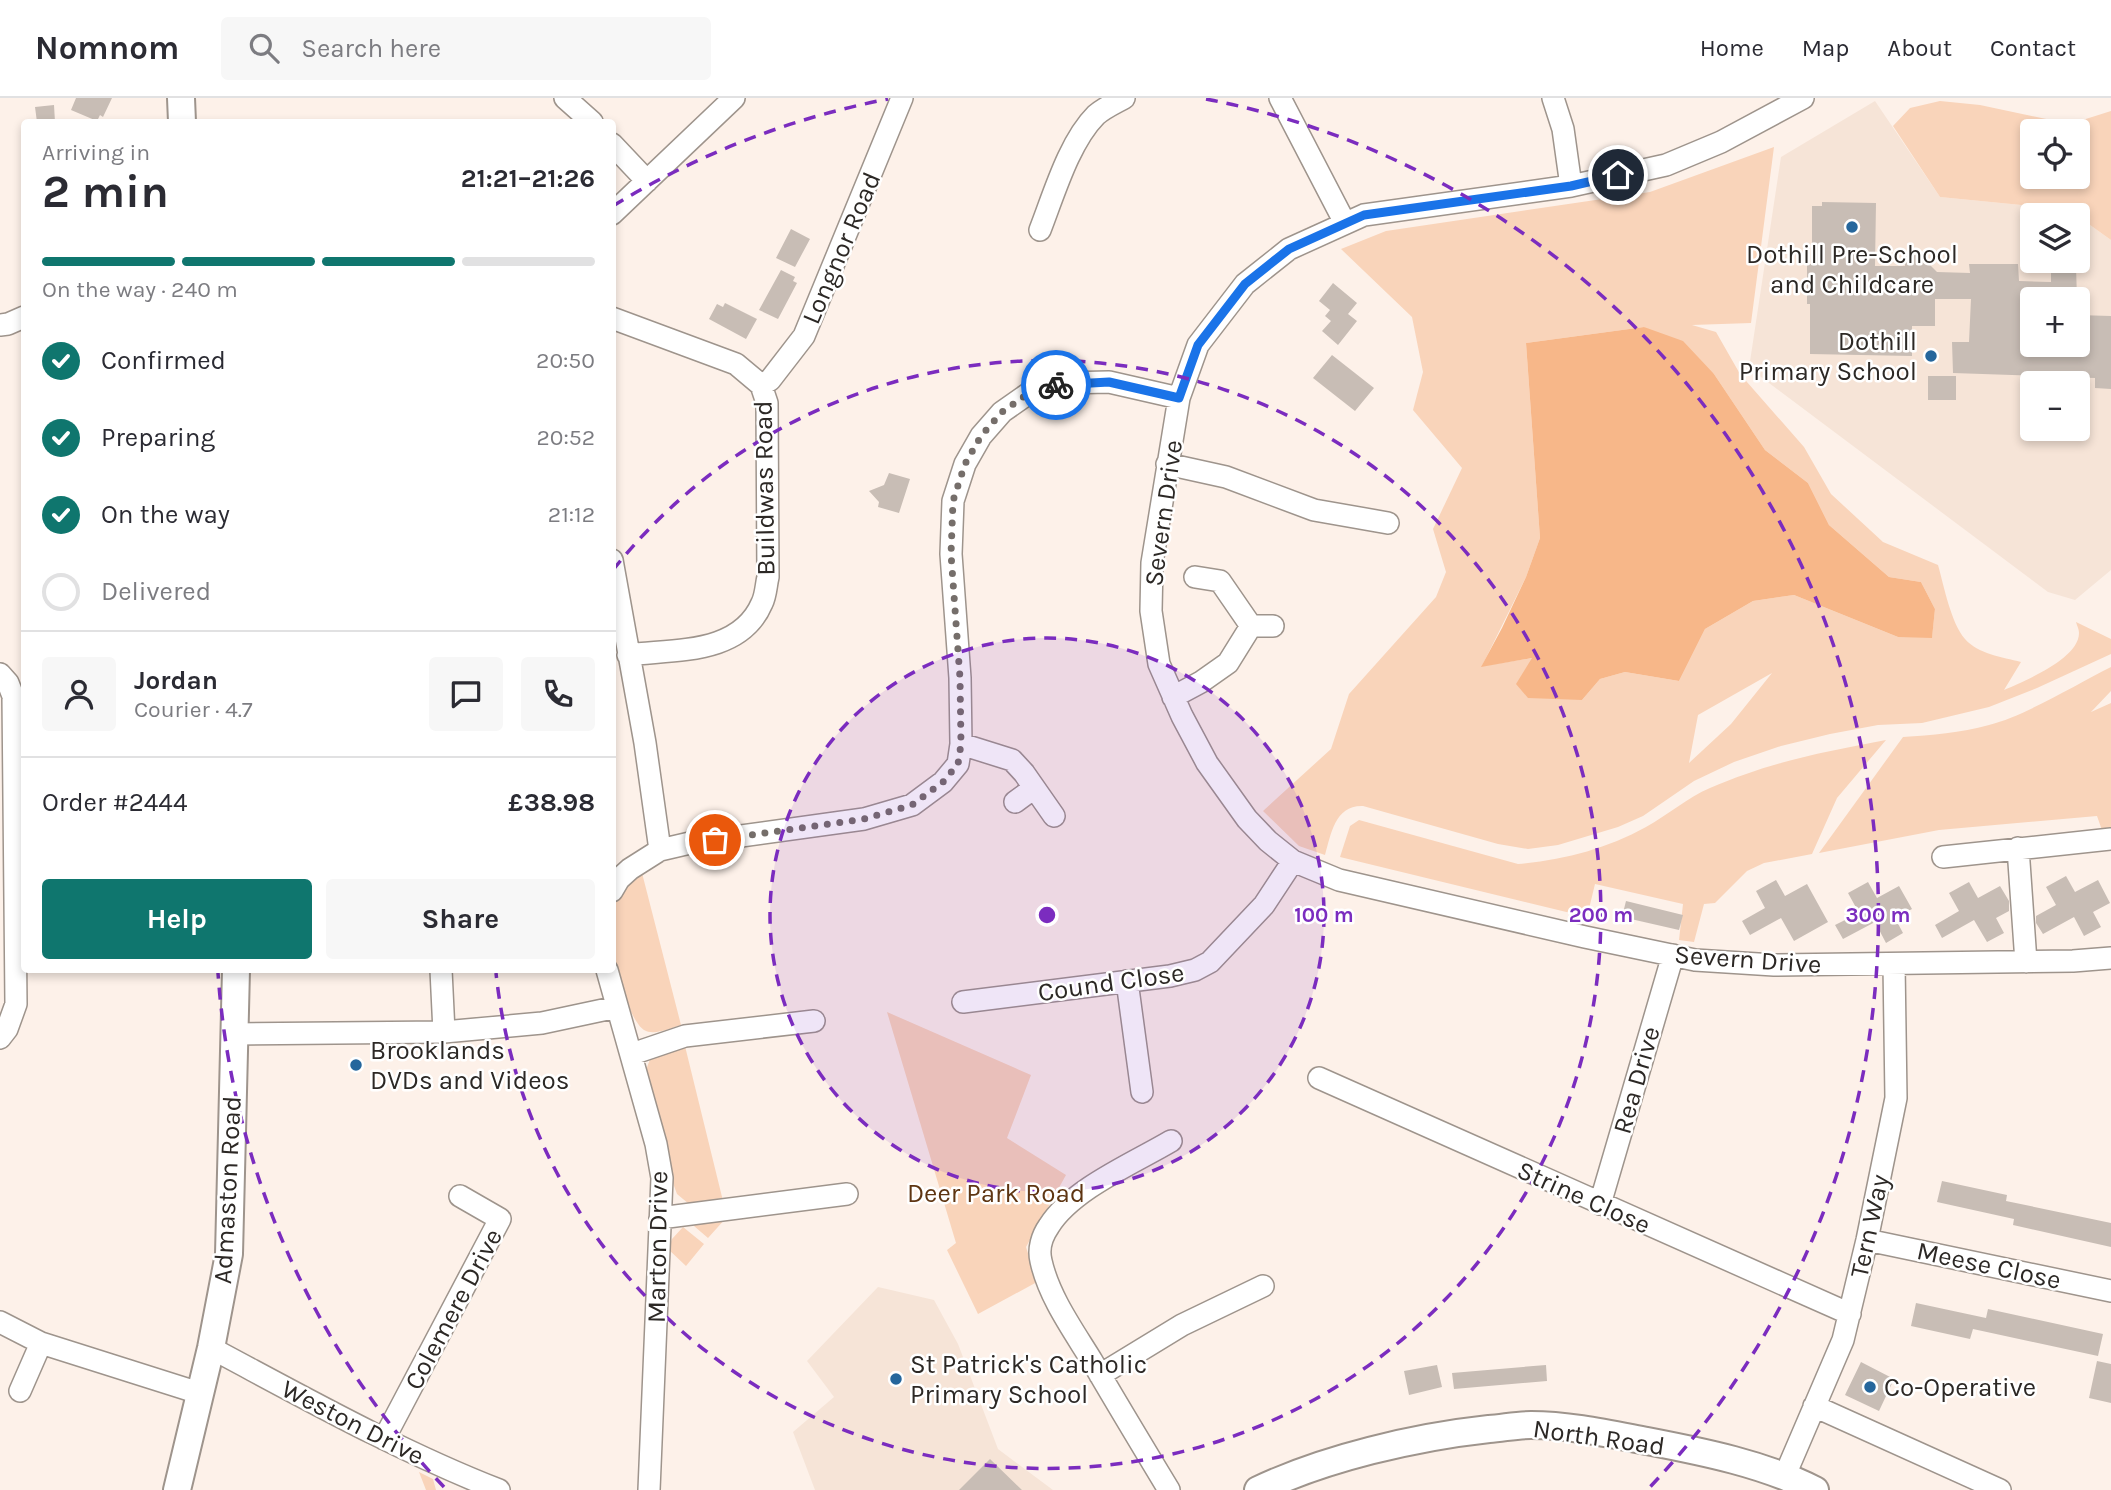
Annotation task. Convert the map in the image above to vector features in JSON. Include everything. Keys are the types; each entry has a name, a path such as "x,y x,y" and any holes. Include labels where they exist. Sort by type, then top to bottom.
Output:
{"street":[{"path":"181,98 182,119"},
{"path":"565,98 589,119"},
{"path":"616,210 733,98"},
{"name":"Longnor Road","path":"761,384 770,380 804,336 902,98"},
{"path":"1040,230 1068,160 1084,130 1097,114 1125,98"},
{"path":"1280,98 1345,223"},
{"path":"1553,98 1563,129 1571,186"},
{"name":"Severn Drive","path":"1803,98 1721,142 1665,165 1571,186 1364,215 1289,249 1245,284 1198,345 1179,398 1152,563 1151,611 1159,664 1207,763 1239,808 1268,841 1293,861 1339,880 1695,960 1774,965 2026,962 2111,958"},
{"path":"616,148 647,181"},
{"path":"0,325 21,318"},
{"name":"Buildwas Road","path":"616,321 736,364 761,384 767,403 768,576 763,603 748,624 734,637 713,646 628,655"},
{"path":"616,884 630,869 660,850 690,843 864,819 912,805 943,782 958,764 961,744 960,678 951,554 953,501 965,464 981,436 1002,412 1032,391 1063,383 1109,382 1179,398"},
{"path":"1167,464 1226,477 1314,510 1388,523"},
{"path":"1195,577 1220,581 1251,626"},
{"path":"616,584 645,743 660,850"},
{"path":"1173,697 1228,663 1251,626"},
{"path":"1251,626 1273,626"},
{"path":"0,674 8,683 13,696 16,1004 7,1029 0,1038"},
{"path":"961,744 1012,760 1054,816"},
{"path":"1014,802 1034,788"},
{"path":"1943,857 2111,839"},
{"path":"2018,848 2026,962"},
{"name":"Cound Close","path":"963,1002 1195,970 1210,962 1264,905 1293,861"},
{"name":"Rea Drive","path":"1600,1204 1673,955"},
{"name":"Tern Way","path":"1785,1475 1843,1340 1867,1240 1896,1098 1894,964"},
{"name":"Admaston Road","path":"177,1490 211,1349 229,1254 236,973"},
{"path":"441,973 444,1032"},
{"name":"Marton Drive","path":"608,973 656,1144 662,1178 649,1490"},
{"path":"1127,981 1142,1092"},
{"path":"234,1034 444,1032 542,1023 617,1007"},
{"path":"632,1054 685,1036 814,1021"},
{"name":"Strine Close","path":"1319,1078 1850,1314"},
{"path":"1169,1490 1047,1282 1040,1258 1040,1242 1055,1217 1067,1205 1171,1141"},
{"path":"660,1218 847,1194"},
{"name":"Colemere Drive","path":"384,1439 500,1219 460,1196"},
{"name":"Meese Close","path":"1867,1240 2111,1291"},
{"path":"1100,1375 1182,1325 1263,1286"},
{"path":"0,1322 41,1343 199,1393"},
{"path":"20,1391 41,1343"},
{"name":"Weston Drive","path":"211,1349 384,1439 455,1482 499,1490"},
{"path":"1814,1406 2000,1490"},
{"name":"North Road","path":"1258,1490 1299,1473 1370,1452 1453,1433 1531,1425 1629,1437 1680,1448 1785,1475 1815,1490"}],"shaded area":[{"name":"Dothill Primary School","path":"1875,101 1940,197 2020,205 2020,273 2090,273 2090,225 2111,240 2111,570 2075,600 2048,592 1749,368 1781,157"},
{"path":"1644,327 1683,341 1714,374 1765,450 1808,483 1829,525 1889,577 1921,582 1935,609 1932,638 1898,637 1794,595 1753,601 1705,629 1679,681 1625,672 1600,679 1582,700 1528,698 1516,684 1532,658 1481,667 1526,577 1540,538 1526,343"},
{"name":"St Patrick's Catholic Primary School","path":"878,1287 934,1300 958,1344 998,1449 1053,1490 815,1490 793,1432 834,1397 807,1361"}],"green space":[{"path":"1940,101 1980,105 2046,119 2020,119 2020,189 2090,189 2090,119 2086,119 2111,111 2111,240 2090,225 2090,203 2020,205 1940,197 1893,126 1910,108"},
{"path":"1774,147 1751,323 1692,325 1716,332 1740,374 1804,447 1831,494 1883,542 1938,565 1952,614 1965,639 1983,652 2021,662 2004,690 2049,668 2070,652 2077,643 2079,633 2076,622 2111,639 2111,654 1989,707 1922,723 1878,725 1830,734 1781,746 1734,762 1694,781 1643,816 1618,827 1558,845 1528,849 1498,844 1363,806 1346,810 1340,816 1332,830 1325,855 1299,846 1263,811 1331,749 1349,694 1436,597 1446,572 1433,529 1462,468 1413,410 1423,372 1412,317 1341,249 1386,231 1650,192","holes":["1644,327 1714,374 1765,450 1808,483 1829,525 1889,577 1921,582 1935,609 1932,637 1898,637 1794,595 1753,601 1705,629 1679,681 1625,672 1600,679 1582,700 1533,658 1482,666 1526,577 1540,538 1526,343","1772,673 1731,724 1689,763 1698,715"]},
{"path":"2111,667 2111,691 2091,712 2111,703 2111,845 2104,836 2097,816 1939,830 1819,853 1903,737 1957,732 2004,720 2035,707"},
{"path":"1886,740 1837,798 1812,854 1764,863 1747,871 1715,903 1704,904 1694,942 1679,940 1683,904 1595,884 1587,917 1340,857 1350,826 1359,820 1518,864 1552,860 1631,835 1702,792 1754,771"},
{"path":"642,873 681,1025 657,1032 648,1032 639,1025 629,1007 616,969 616,902"},
{"name":"Deer Park Road","path":"887,1012 1031,1075 1007,1138 1066,1175 1026,1247 1037,1282 978,1314 947,1250 956,1243"},
{"path":"684,1042 723,1201 689,1204 677,1194 673,1183 667,1146 646,1070 652,1054"},
{"path":"726,1218 708,1238 694,1226 694,1222"},
{"path":"683,1227 704,1244 686,1266 668,1249 672,1239"},
{"path":"419,1472 433,1479 436,1490 426,1490"}],"building":[{"path":"76,98 112,98 103,117 100,115 98,119 71,110"},
{"path":"54,105 55,119 37,119 35,107"},
{"path":"1822,202 1876,203 1875,266 1905,266 1905,255 1920,255 1937,272 1970,273 1969,264 2018,264 2019,281 2051,282 2051,273 2076,273 2077,287 2020,287 2020,357 2090,357 2090,315 2111,316 2111,389 2095,388 2095,378 2090,378 2090,371 2020,371 2020,375 1953,373 1952,342 1969,342 1971,299 1935,299 1935,326 1912,326 1912,356 1810,354 1807,264 1812,264 1812,206 1822,206"},
{"path":"791,229 810,239 795,267 776,258"},
{"path":"781,270 795,277 793,281 797,283 778,319 759,310"},
{"path":"1333,283 1357,303 1348,314 1357,321 1338,345 1322,331 1331,321 1325,316 1330,310 1319,301"},
{"path":"725,303 757,319 746,339 709,319 717,304 723,307"},
{"path":"1332,355 1374,388 1355,411 1313,378"},
{"path":"1928,376 1956,376 1956,400 1928,400"},
{"path":"889,473 910,479 899,513 878,507 879,502 869,491 884,485"},
{"path":"2066,876 2075,892 2098,880 2110,903 2093,912 2101,927 2084,936 2074,917 2043,934 2036,923 2036,916 2056,905 2046,887"},
{"path":"1776,880 1785,896 1807,884 1828,922 1794,941 1781,918 1750,935 1742,921 1765,908 1756,891"},
{"path":"1868,882 1877,898 1899,886 1912,909 1895,918 1903,933 1886,943 1875,922 1843,939 1835,925 1859,913 1848,893"},
{"path":"1969,882 1978,898 2000,886 2009,901 2009,911 1996,918 2004,933 1987,942 1974,920 1942,938 1935,925 1959,911 1949,893"},
{"path":"1626,901 1683,915 1679,930 1622,917"},
{"path":"1942,1181 2007,1195 2006,1201 2111,1223 2111,1247 2013,1225 2014,1219 1937,1202"},
{"path":"1916,1303 1986,1318 1988,1309 2103,1334 2098,1356 1973,1329 1970,1339 1911,1326"},
{"path":"2097,1361 2111,1364 2111,1403 2089,1398"},
{"name":"Co-Operative","path":"1861,1362 1894,1379 1879,1411 1845,1395"},
{"path":"1437,1365 1442,1387 1409,1395 1404,1371"},
{"path":"1546,1365 1547,1381 1454,1389 1452,1373"},
{"path":"990,1459 1022,1490 959,1490"}],"way so far":[{"path":"715,840 864,819 912,805 943,782 958,764 961,744 960,678 951,554 953,501 965,464 981,436 1002,412 1032,391 1056,385"}],"place":[{"name":"Dothill Pre-School and Childcare","path":"1852,227"},
{"name":"Dothill Primary School","path":"1931,356"},
{"name":"Brooklands DVDs and Videos","path":"356,1065"},
{"name":"St Patrick's Catholic Primary School","path":"896,1379"},
{"name":"Co-Operative","path":"1870,1387"}],"route":[{"path":"1056,385 1109,382 1179,398 1198,345 1245,284 1289,249 1364,215 1571,186 1618,175"}]}
